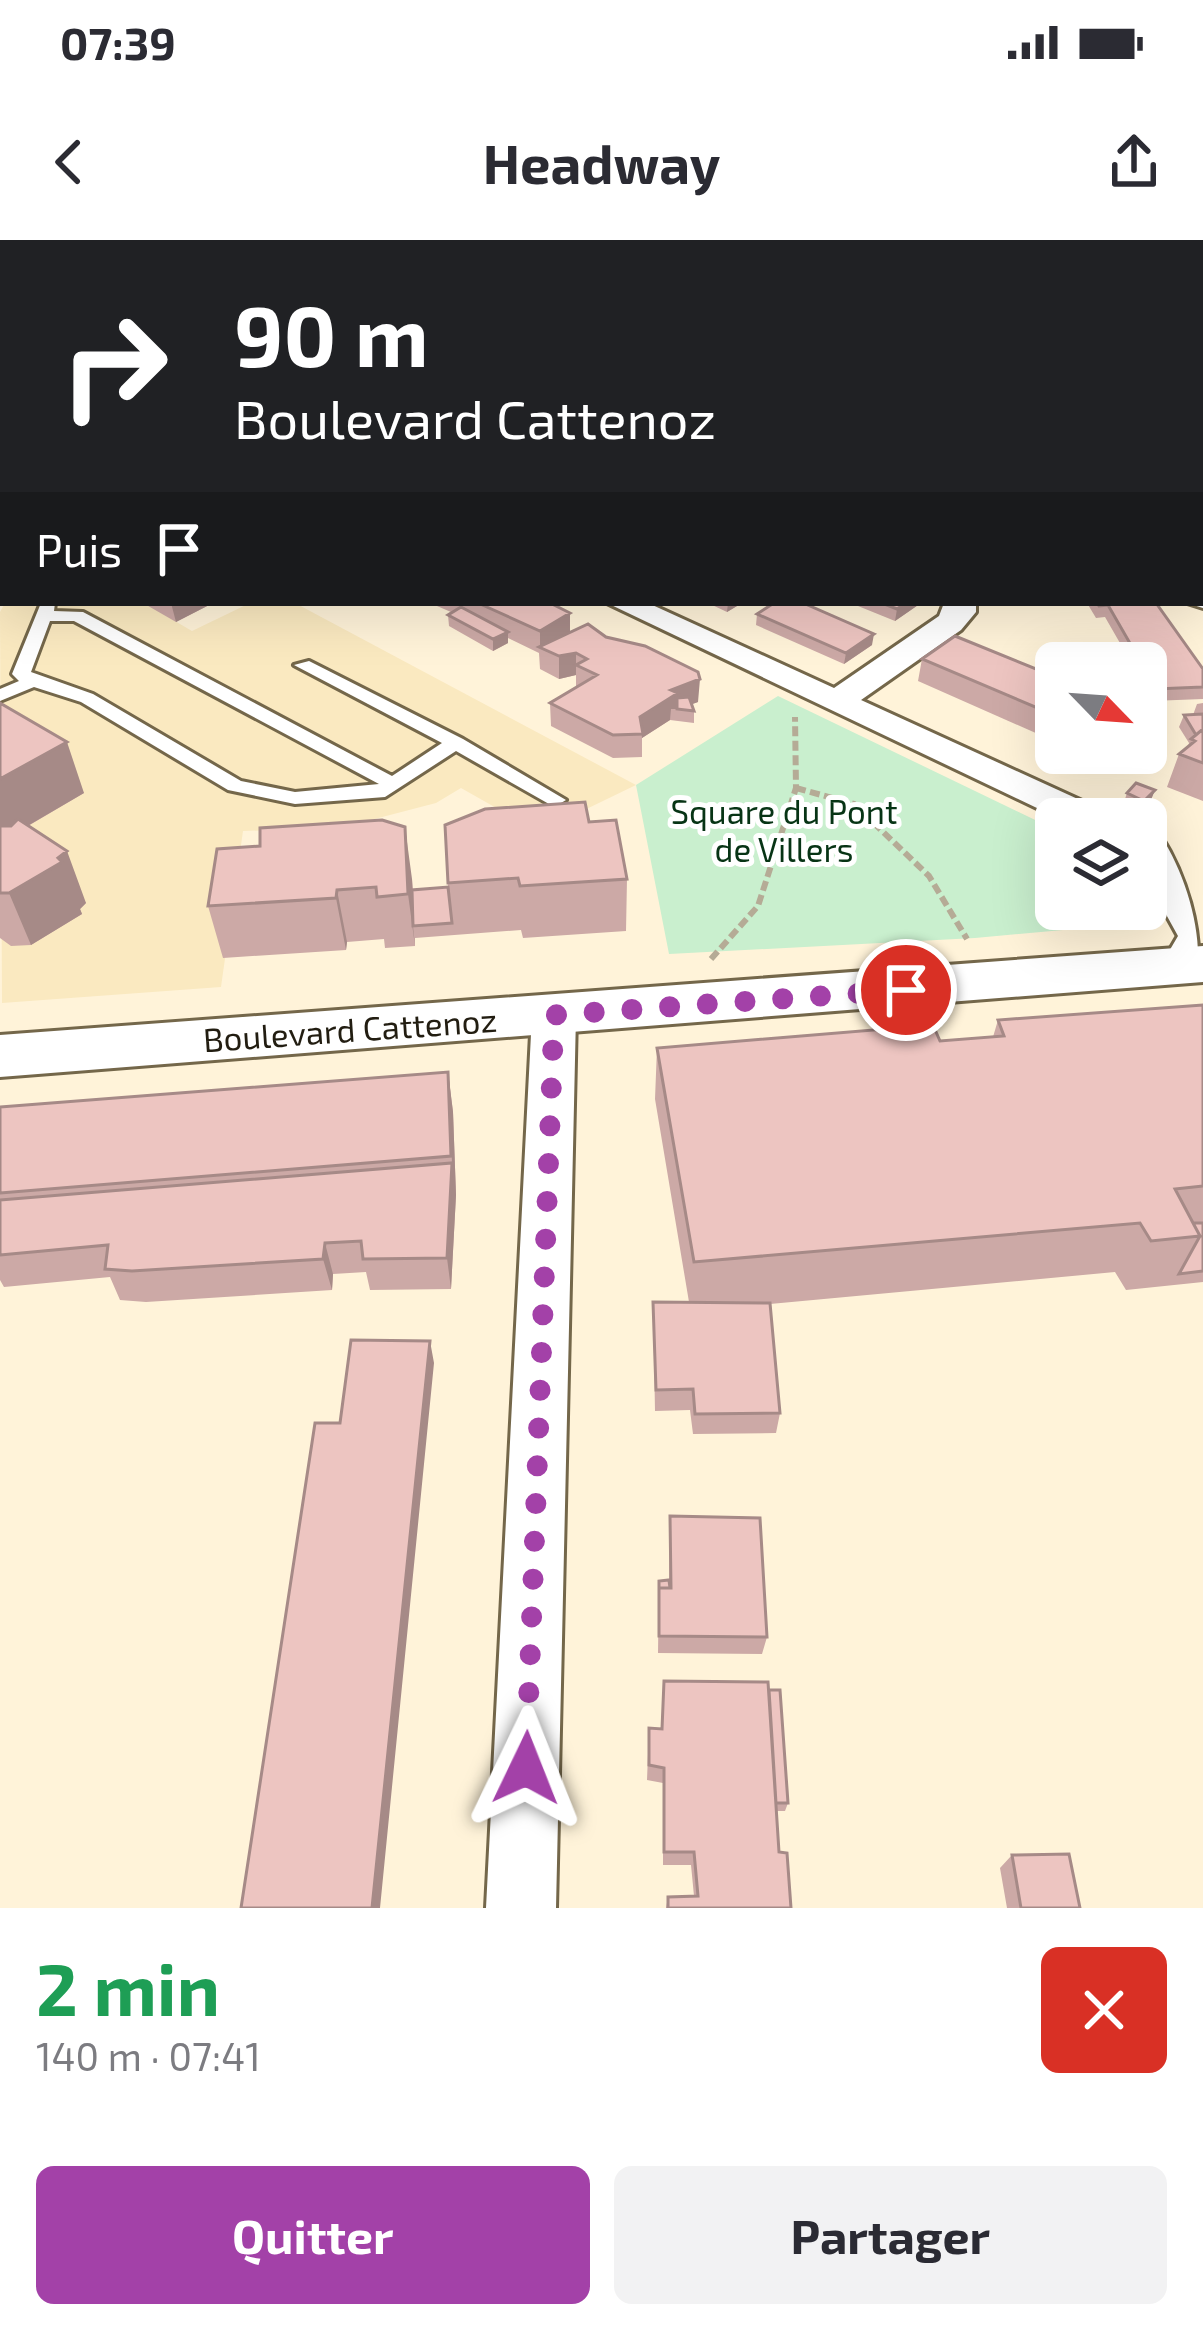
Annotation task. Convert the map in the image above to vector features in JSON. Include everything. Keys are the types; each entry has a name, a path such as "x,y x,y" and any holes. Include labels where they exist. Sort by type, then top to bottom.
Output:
{"street":[{"path":"630,606 1046,798"},
{"path":"823,695 950,623 959,606"},
{"path":"1167,853 1203,870"},
{"path":"1167,880 1198,936 1192,965"},
{"name":"Boulevard Cattenoz","path":"0,1056 1192,965"},
{"path":"521,1908 554,1015"}],"lane":[{"path":"393,784 77,616 45,610 21,674 87,698 235,786 296,798 378,793 393,784 456,743"},
{"path":"303,664 556,800"},
{"path":"0,696 33,681"}],"path":[{"path":"705,1004 712,952 758,906 796,788 795,714 823,695"},
{"path":"796,788 854,804 928,876 968,941"}],"shaded area":[{"path":"3,606 149,606 192,631 244,606 301,606 636,785 539,832 461,788 436,803 340,828 243,831 221,987 2,1003"}],"green space":[{"name":"Square du Pont de Villers","path":"778,696 1035,820 1035,930 1063,930 669,954 636,785"}],"building":[{"path":"485,606 556,606 570,613 540,631"},
{"path":"769,606 810,606 874,634 846,653 757,614"},
{"path":"1109,606 1158,606 1203,669 1203,687 1167,688 1167,642 1129,642"},
{"path":"461,607 508,632 493,639 448,615"},
{"path":"588,624 606,637 645,646 698,672 700,679 671,690 678,693 640,717 643,734 613,735 550,703 597,675 576,665 587,659 576,653 559,656 539,647"},
{"path":"955,636 1035,668 1035,707 922,659"},
{"path":"689,697 694,711 677,709 677,698"},
{"path":"0,703 67,742 0,779"},
{"path":"1203,714 1203,729 1196,735 1184,715"},
{"path":"1203,729 1203,763 1179,754 1195,741 1191,739"},
{"path":"1136,783 1155,790 1147,798 1127,793"},
{"path":"585,802 589,822 616,820 627,879 520,886 518,878 448,883 445,825 485,809"},
{"path":"18,819 67,851 58,858 62,862 9,893 0,893 0,826 11,826"},
{"path":"382,820 405,827 408,894 377,897 376,887 337,890 336,898 208,906 217,849 260,846 260,828"},
{"path":"448,887 452,923 413,926 412,890"},
{"path":"1203,1005 1203,1186 1175,1189 1200,1236 1151,1241 1140,1223 694,1262 657,1048 933,1025 940,1041 1004,1036 998,1020"},
{"path":"448,1072 451,1156 0,1193 0,1107"},
{"path":"452,1163 447,1258 363,1259 361,1241 325,1243 323,1259 132,1271 105,1269 108,1245 0,1255 0,1200"},
{"path":"1193,1223 1203,1223 1203,1271 1179,1274 1200,1236"},
{"path":"653,1302 770,1303 780,1413 695,1414 693,1389 656,1390"},
{"path":"351,1340 430,1341 372,1908 241,1908 315,1423 340,1423"},
{"path":"670,1516 760,1518 767,1637 659,1636 659,1588 671,1588"},
{"path":"664,1681 768,1682 779,1852 787,1853 791,1908 668,1908 668,1897 698,1896 694,1852 664,1852 664,1768 649,1765 649,1728 662,1729"},
{"path":"769,1690 780,1690 788,1803 776,1803"},
{"path":"1069,1854 1080,1908 1021,1908 1012,1855"}],"route":[{"path":"526,1768 554,1015 906,990"}]}
